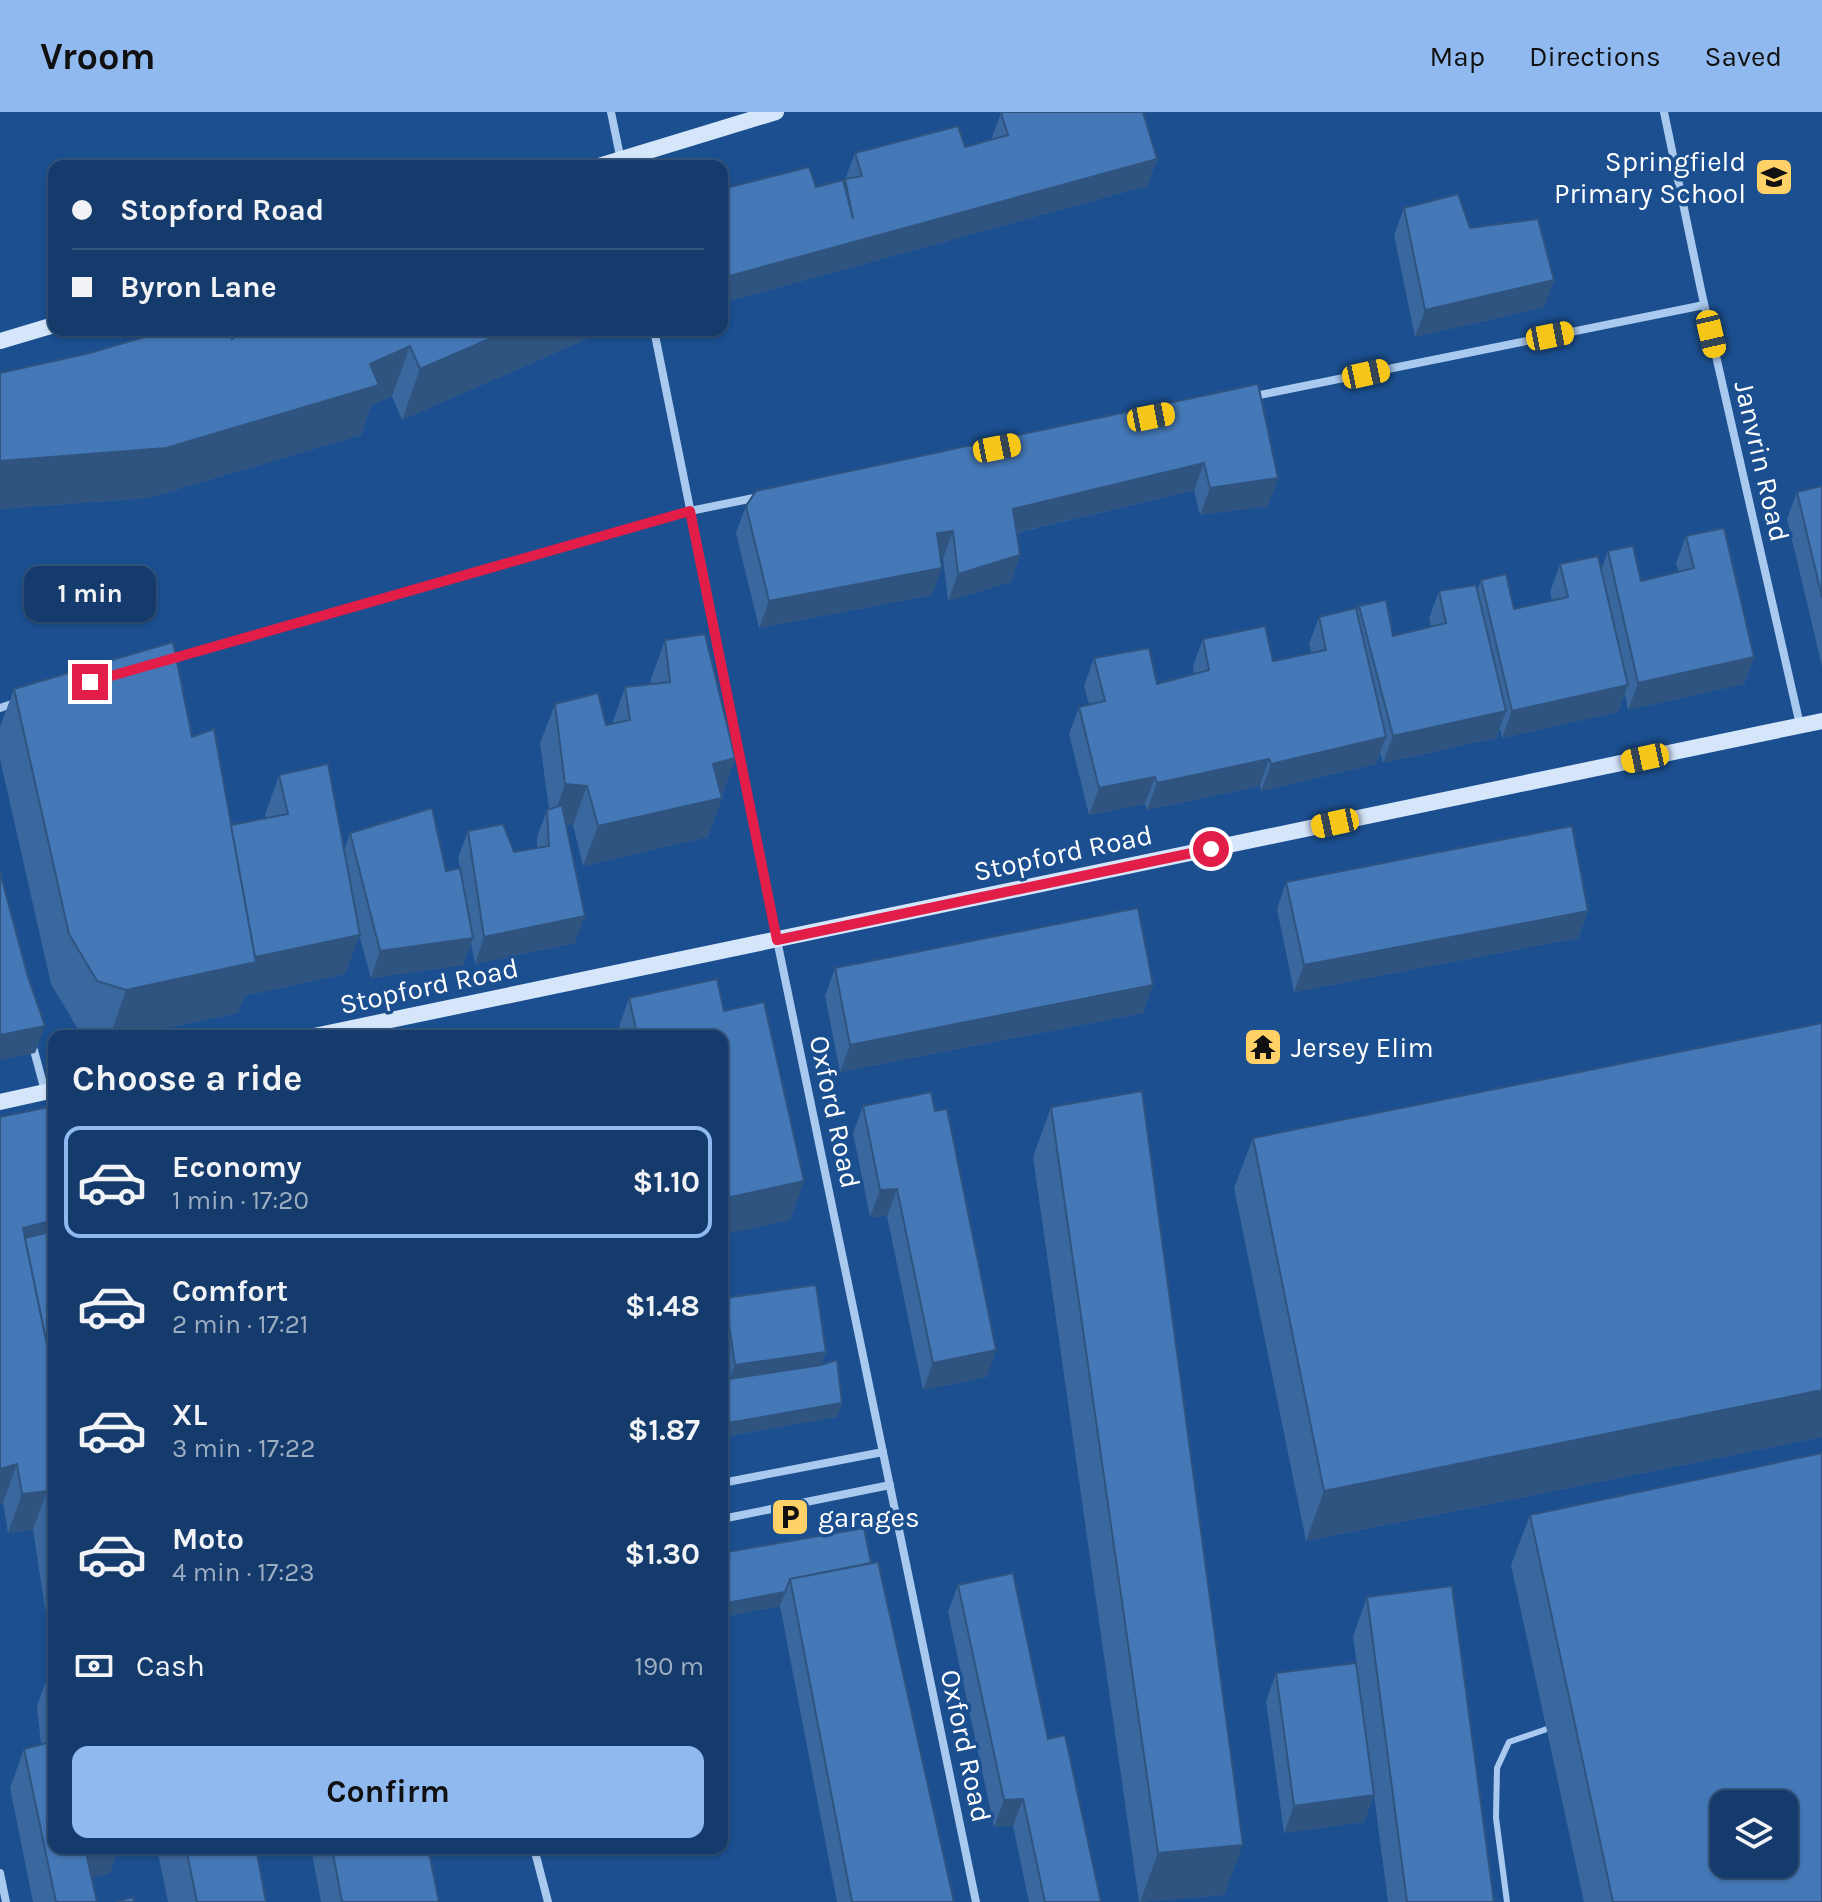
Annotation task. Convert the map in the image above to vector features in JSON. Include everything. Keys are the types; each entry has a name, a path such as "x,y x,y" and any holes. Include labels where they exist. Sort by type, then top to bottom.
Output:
{"main road":[{"path":"630,160 776,112"},
{"path":"0,341 48,327"},
{"name":"Stopford Road","path":"356,1030 1822,721"},
{"path":"0,1102 48,1091"}],"street":[{"path":"611,112 620,160"},
{"name":"Janvrin Road","path":"1664,112 1704,305 1800,725"},
{"path":"1236,400 1704,305"},
{"name":"Oxford Road","path":"655,336 976,1902"},
{"path":"153,664 690,511 768,495"},
{"path":"0,708 31,699"},
{"path":"31,1037 48,1088"},
{"path":"728,1482 883,1452"},
{"path":"728,1518 890,1485"},
{"path":"536,1854 548,1902"},
{"path":"0,1873 6,1902"}],"lane":[{"path":"1507,1902 1496,1818 1497,1768 1509,1742 1547,1729"}],"building":[{"path":"1143,112 1157,159 728,276 728,187 809,167 816,187 843,180 853,219 845,179 862,176 855,153 958,126 965,147 1008,135 1001,113"},
{"path":"1458,194 1470,228 1538,219 1554,280 1425,310 1404,208"},
{"path":"148,336 231,336 232,339 234,336 496,336 420,369 410,346 370,364 379,385 166,448 0,461 0,373 90,353"},
{"path":"1258,384 1278,478 1210,488 1204,463 1013,509 1020,555 958,574 953,531 937,533 942,568 769,601 746,506 756,491"},
{"path":"1822,486 1822,597 1797,492"},
{"path":"1724,528 1754,657 1638,683 1608,551 1633,546 1641,581 1694,568 1686,536"},
{"path":"1598,556 1628,685 1512,711 1481,580 1506,574 1514,609 1568,597 1560,564"},
{"path":"1476,585 1506,711 1393,736 1359,606 1386,600 1393,636 1446,623 1439,591"},
{"path":"1356,608 1386,737 1271,764 1269,759 1157,783 1155,777 1099,788 1079,707 1105,701 1094,658 1149,648 1157,684 1209,670 1203,639 1265,626 1273,661 1326,650 1319,617"},
{"path":"705,634 735,758 713,764 722,798 598,826 587,786 565,784 555,704 598,693 606,725 630,720 625,687 670,682 665,640"},
{"path":"173,642 192,737 214,729 256,962 126,990 97,981 69,934 14,689"},
{"path":"328,764 360,935 255,957 231,825 288,814 279,775"},
{"path":"562,805 585,916 484,937 468,831 503,824 514,852 549,846 547,810"},
{"path":"432,808 446,871 460,868 473,938 380,951 350,833"},
{"path":"1572,826 1588,911 1304,965 1286,882"},
{"path":"0,872 28,977 45,1026 0,1035"},
{"path":"1138,908 1153,985 850,1045 835,968"},
{"path":"717,979 724,1011 764,1002 804,1181 728,1198 728,1030 631,1030 636,1029 629,998"},
{"path":"1822,1023 1822,1390 1324,1491 1253,1138"},
{"path":"1142,1091 1243,1845 1158,1853 1051,1107"},
{"path":"931,1092 935,1111 947,1109 996,1350 933,1363 897,1189 880,1190 863,1106"},
{"path":"48,1107 48,1222 23,1228 48,1349 48,1497 47,1491 22,1494 17,1464 0,1469 0,1117"},
{"path":"48,1232 48,1349 25,1238"},
{"path":"816,1285 826,1352 735,1365 728,1298"},
{"path":"837,1360 842,1403 728,1423 728,1379"},
{"path":"1822,1453 1822,1902 1613,1902 1530,1515"},
{"path":"864,1528 871,1563 790,1579 785,1592 728,1603 728,1552"},
{"path":"878,1562 954,1902 852,1902 790,1579"},
{"path":"1013,1573 1048,1739 1065,1735 1101,1902 1045,1902 1023,1799 1004,1800 958,1585"},
{"path":"1452,1586 1494,1902 1407,1902 1367,1597"},
{"path":"1356,1663 1374,1795 1294,1806 1276,1673"},
{"path":"48,1743 48,1854 86,1854 97,1902 56,1902 24,1749"},
{"path":"187,1854 257,1854 266,1902 197,1902"},
{"path":"333,1854 429,1854 439,1902 342,1902"},
{"path":"133,1897 134,1902 116,1902"}],"place":[{"name":"Springfield Primary School","path":"1774,177"},
{"name":"Jersey Elim","path":"1263,1047"},
{"name":"garages","path":"790,1517"}],"route":[{"path":"90,682 690,511 777,940 1211,849"}]}
